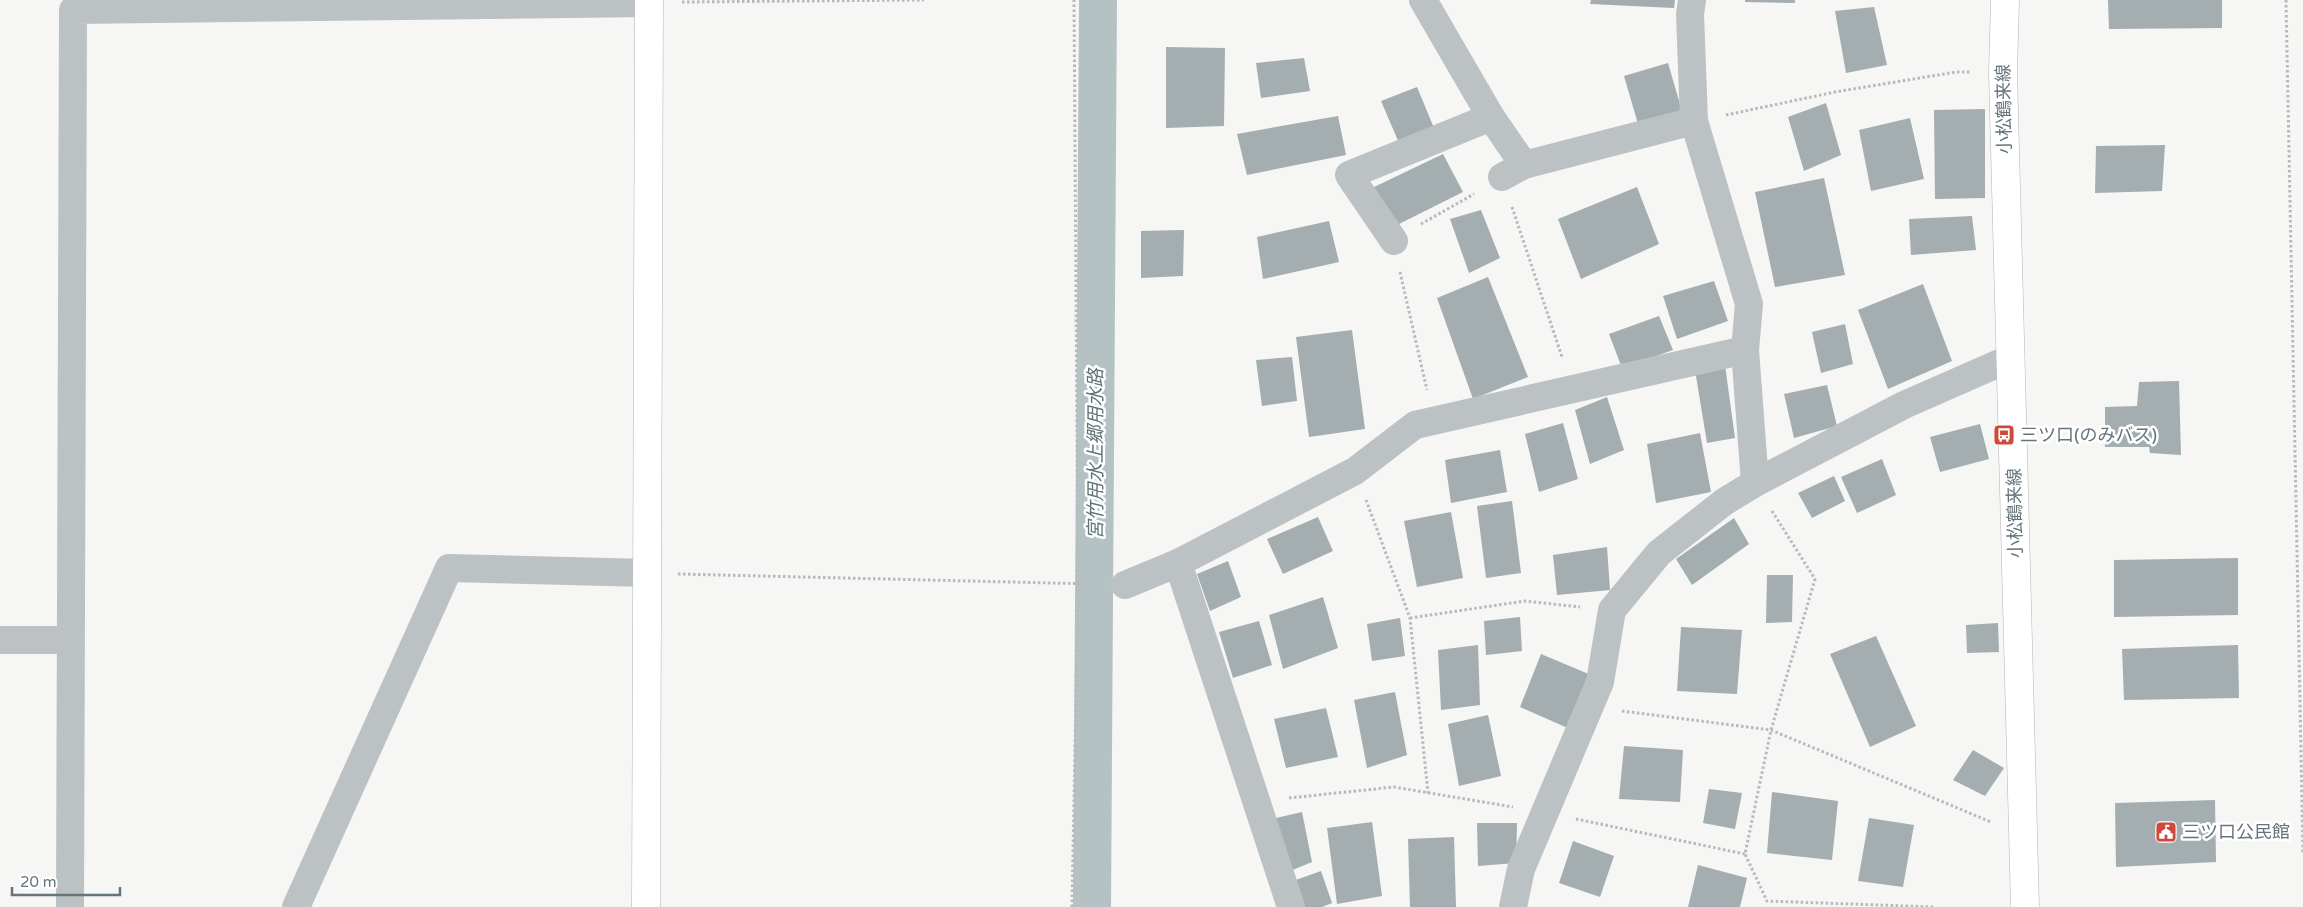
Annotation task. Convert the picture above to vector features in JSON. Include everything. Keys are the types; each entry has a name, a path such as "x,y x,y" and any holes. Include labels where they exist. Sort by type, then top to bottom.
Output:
{"main road":[{"name":"小松鶴来線","path":"2005,0 2003,73 2025,907"},
{"path":"646,907 649,1"}],"street":[{"path":"1423,0 1491,117 1513,171 1694,122"},
{"path":"1692,0 1690,14 1694,122 1749,304 1745,350 1755,483"},
{"path":"70,907 73,5 649,1"},
{"path":"1394,241 1349,175 1491,117"},
{"path":"1125,585 1178,562 1354,471 1415,425 1745,350"},
{"path":"1513,907 1521,869 1600,682 1612,610 1660,553 1724,502 1755,483 1904,405 2011,358"},
{"path":"1178,562 1291,907"},
{"path":"296,907 450,568 647,573"},
{"path":"0,640 71,640"}],"path":[{"path":"649,1 924,0"},
{"path":"1072,907 1078,584 1074,0"},
{"path":"2286,0 2303,853"},
{"path":"1694,122 1835,92 1956,72 2003,73"},
{"path":"1434,421 1394,241 1513,171 1573,389"},
{"path":"1354,471 1410,618 1428,793"},
{"path":"1755,483 1815,579 1770,730 1745,854 1767,902 1934,907"},
{"path":"647,573 1078,584"},
{"path":"1410,618 1525,601 1612,610"},
{"path":"1589,707 1770,730 2022,835"},
{"path":"1256,802 1394,787 1544,813 1745,854"}],"building":[{"path":"1591,0 1675,0 1674,8 1590,4"},
{"path":"1745,0 1795,0 1795,3 1745,2"},
{"path":"2108,0 2222,0 2222,28 2109,29"},
{"path":"1874,7 1887,65 1846,73 1835,11"},
{"path":"1166,47 1225,48 1224,126 1166,128"},
{"path":"1304,58 1310,91 1261,98 1256,63"},
{"path":"1668,63 1682,111 1638,124 1624,76"},
{"path":"1417,87 1434,128 1399,143 1381,101"},
{"path":"1826,103 1841,155 1804,171 1788,117"},
{"path":"1985,109 1985,198 1935,199 1934,110"},
{"path":"1338,116 1346,155 1247,175 1237,134"},
{"path":"1910,118 1924,179 1871,191 1859,130"},
{"path":"2165,145 2162,191 2095,193 2096,146"},
{"path":"1443,154 1463,192 1391,228 1372,188"},
{"path":"1824,178 1845,275 1775,287 1755,192"},
{"path":"1637,187 1659,244 1581,279 1558,219"},
{"path":"1481,210 1500,258 1469,273 1450,219"},
{"path":"1972,216 1976,250 1911,255 1909,219"},
{"path":"1329,221 1339,262 1263,279 1257,237"},
{"path":"1184,230 1183,276 1141,278 1141,231"},
{"path":"1488,277 1528,377 1473,399 1437,298"},
{"path":"1714,281 1728,321 1677,339 1663,296"},
{"path":"1923,284 1952,361 1888,389 1858,310"},
{"path":"1659,316 1673,350 1622,368 1609,334"},
{"path":"1845,324 1853,364 1821,373 1812,332"},
{"path":"1352,330 1365,429 1309,437 1296,337"},
{"path":"1292,357 1297,401 1262,406 1256,360"},
{"path":"1725,365 1735,438 1707,443 1695,370"},
{"path":"2179,381 2181,455 2150,453 2149,447 2105,447 2105,407 2137,406 2139,382"},
{"path":"1827,385 1837,426 1794,438 1784,394"},
{"path":"1607,397 1624,450 1590,464 1575,410"},
{"path":"1563,423 1578,479 1539,492 1525,434"},
{"path":"1980,424 1989,459 1940,472 1930,437"},
{"path":"1700,433 1711,492 1656,503 1647,444"},
{"path":"1500,450 1507,492 1451,503 1445,460"},
{"path":"1882,459 1896,495 1857,513 1841,477"},
{"path":"1834,476 1845,501 1812,518 1798,493"},
{"path":"1512,501 1521,573 1486,578 1477,506"},
{"path":"1451,512 1463,578 1417,587 1404,521"},
{"path":"1318,517 1333,551 1283,574 1267,539"},
{"path":"1734,518 1749,544 1692,585 1676,559"},
{"path":"1607,547 1610,590 1557,595 1553,555"},
{"path":"2238,558 2238,615 2114,617 2114,560"},
{"path":"1228,561 1241,597 1210,611 1197,574"},
{"path":"1767,575 1793,575 1792,622 1766,623"},
{"path":"1323,597 1338,648 1283,669 1269,615"},
{"path":"1520,617 1522,651 1486,655 1484,621"},
{"path":"1400,618 1405,656 1372,661 1367,624"},
{"path":"1259,621 1272,665 1233,678 1219,632"},
{"path":"1998,623 1999,652 1967,653 1966,625"},
{"path":"1681,627 1742,630 1737,694 1677,691"},
{"path":"1876,636 1916,726 1870,747 1830,654"},
{"path":"1478,645 1480,705 1441,710 1438,650"},
{"path":"2238,645 2239,698 2124,700 2122,649"},
{"path":"1541,654 1591,675 1570,729 1520,707"},
{"path":"1395,692 1407,755 1367,768 1354,700"},
{"path":"1326,708 1338,757 1286,768 1274,719"},
{"path":"1488,715 1501,776 1459,786 1448,724"},
{"path":"1624,746 1683,750 1680,802 1619,799"},
{"path":"1973,750 2004,768 1985,796 1953,780"},
{"path":"1709,789 1742,793 1735,829 1703,823"},
{"path":"1772,792 1838,801 1832,860 1767,853"},
{"name":"三ツ口公民館","path":"2215,800 2216,862 2116,867 2115,803"},
{"path":"1302,812 1312,862 1290,871 1276,818"},
{"path":"1869,818 1914,825 1903,887 1858,881"},
{"path":"1372,822 1382,896 1337,904 1327,828"},
{"path":"1477,823 1517,823 1516,863 1478,866"},
{"path":"1454,837 1456,907 1410,907 1408,839"},
{"path":"1573,841 1614,856 1600,897 1559,883"},
{"path":"1698,865 1747,878 1740,907 1688,907"},
{"path":"1321,871 1332,903 1322,907 1301,907 1293,881"}],"waterway":[{"name":"宮竹用水上郷用水路","path":"1092,907 1098,0"}],"place":[{"name":"三ツ口(のみバス)","path":"2004,435"},
{"name":"三ツ口公民館","path":"2166,832"}]}
